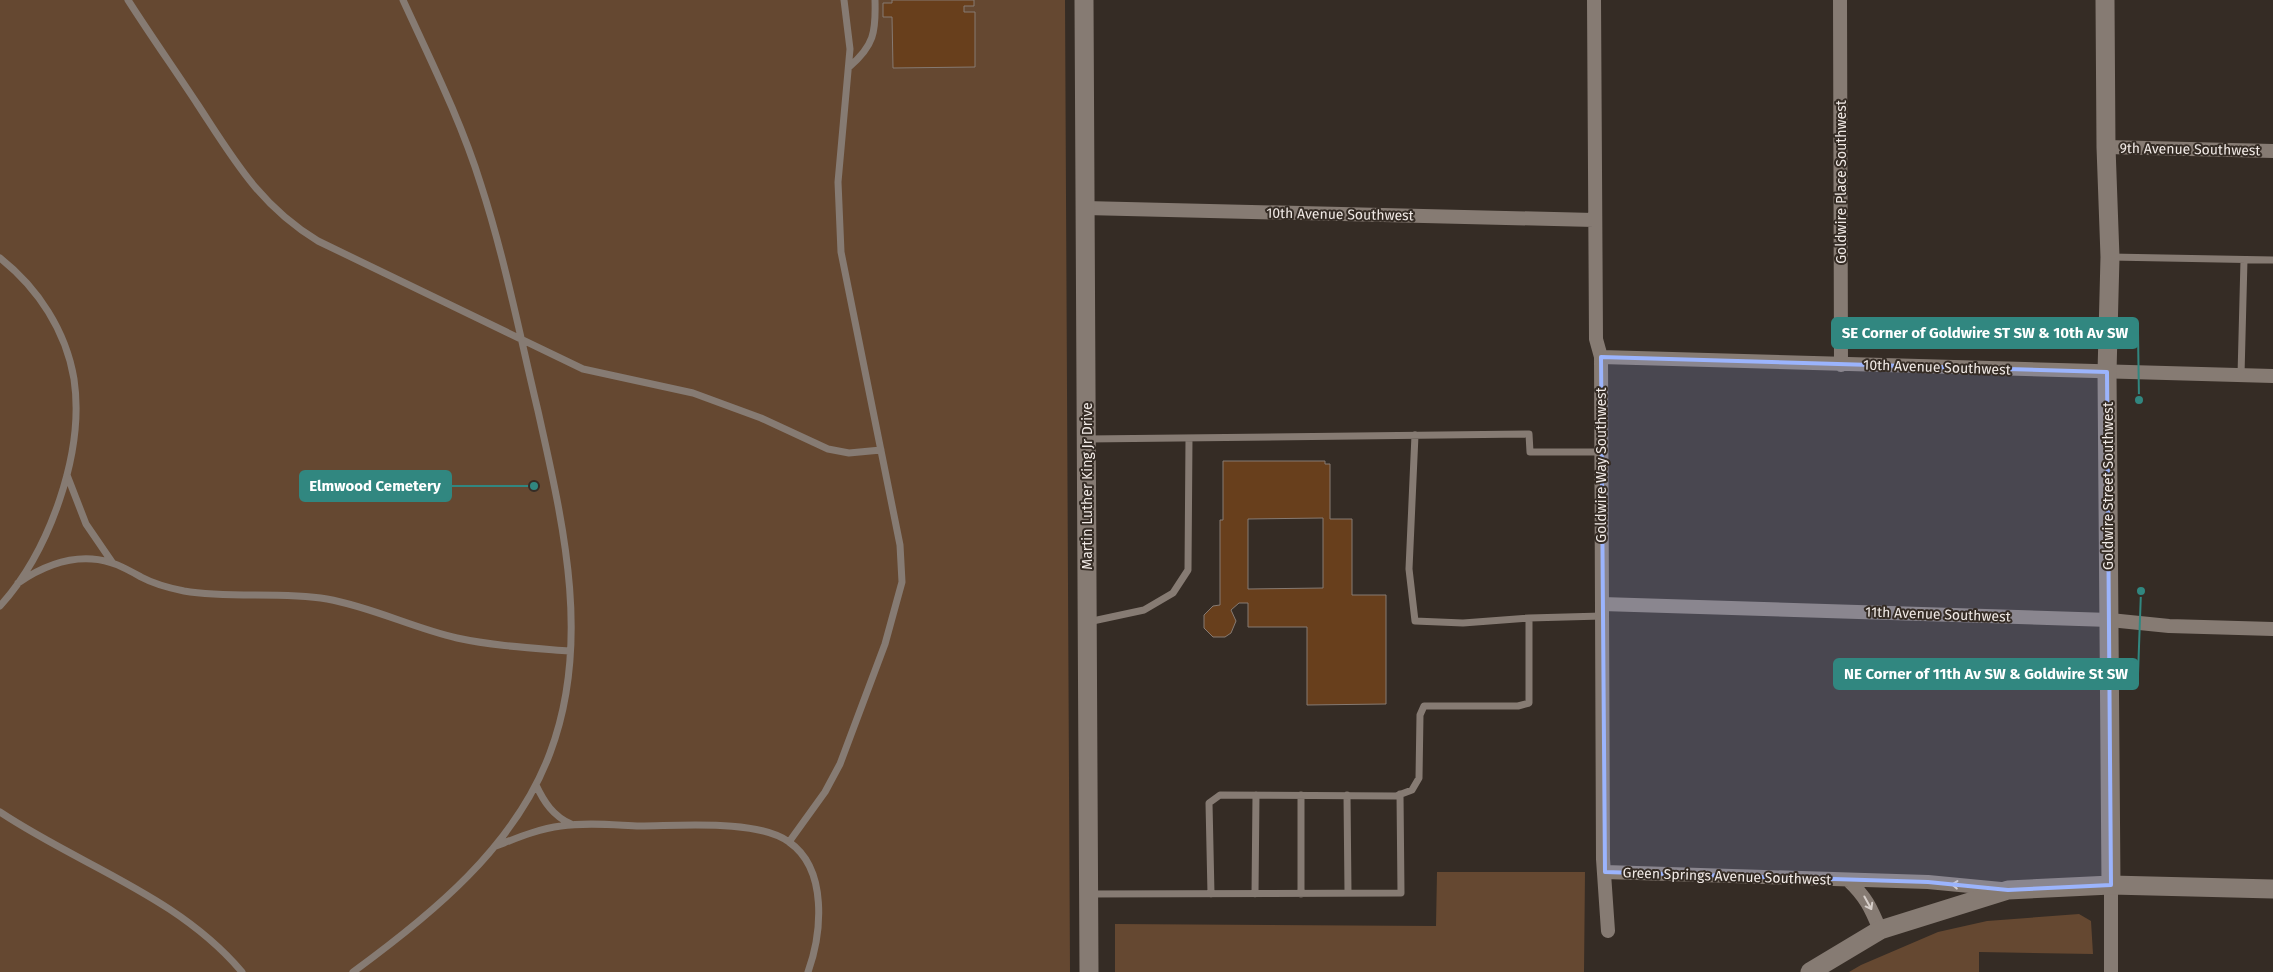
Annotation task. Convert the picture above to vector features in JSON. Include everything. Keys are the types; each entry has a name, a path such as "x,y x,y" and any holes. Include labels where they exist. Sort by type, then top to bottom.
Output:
{"main road":[{"name":"Martin Luther King Jr Drive","path":"1084,0 1089,972"},
{"name":"Goldwire Street Southwest","path":"2105,0 2106,147 2110,257 2107,372 2111,885"},
{"name":"Green Springs Avenue Southwest","path":"1880,930 2008,890 2111,885 2273,889"},
{"path":"1810,972 1880,930"}],"street":[{"name":"Goldwire Way Southwest","path":"1594,0 1594,220 1596,339 1602,357 1602,743 1608,931"},
{"name":"Goldwire Place Southwest","path":"1840,0 1841,365"},
{"name":"9th Avenue Southwest","path":"2106,147 2273,152"},
{"name":"10th Avenue Southwest","path":"1085,208 1594,220"},
{"name":"10th Avenue Southwest","path":"1602,357 2273,376"},
{"name":"11th Avenue Southwest","path":"1602,610 2110,620 2169,626 2273,629"},
{"name":"Green Springs Avenue Southwest","path":"1605,872 1928,882 2008,890"},
{"name":"Green Springs Avenue Southwest","path":"1848,880 1863,894 1870,905 1880,930"},
{"name":"Goldwire Street Southwest","path":"2111,885 2111,972"}],"lane":[{"path":"128,0 240,168 264,199 278,214 318,242 583,369 692,393 729,405 828,449 849,453 880,450"},
{"path":"353,972 418,922 457,886 494,846 522,809 550,754 564,706 570,651 570,595 564,536 507,277 481,184 454,113 403,0"},
{"path":"789,842 825,792 840,764 885,644 900,597 902,582 900,545 841,252 838,182 849,67 848,23 844,0"},
{"path":"849,67 863,55 875,32 875,0"},
{"path":"2110,257 2273,260"},
{"path":"0,258 25,280 39,297 61,336 68,357 76,400 72,443 66,474 49,527 31,564 0,606"},
{"path":"2241,376 2244,260"},
{"path":"1087,439 1528,434 1530,452 1601,452"},
{"path":"1415,435 1410,569 1415,621 1463,622 1528,618 1602,610"},
{"path":"1088,622 1144,610 1173,593 1188,570 1189,438"},
{"path":"66,474 86,524 112,562"},
{"path":"18,582 36,570 53,564 92,558 112,562 155,583 185,591 228,595 306,596 352,604 457,638 503,646 570,651"},
{"path":"1211,894 1209,803 1220,795 1396,796 1412,790 1419,778 1420,715 1424,706 1518,706 1528,703 1528,618"},
{"path":"536,784 551,811 560,819 573,825"},
{"path":"1089,894 1401,893 1400,794"},
{"path":"1255,894 1256,795"},
{"path":"1301,795 1301,894"},
{"path":"1347,796 1348,893"},
{"path":"0,812 157,900 204,934 242,972"},
{"path":"494,846 542,830 573,825 748,828 767,832 789,842 806,863 814,878 818,895 818,931 808,972"}],"highlighted area":[{"path":"1601,357 2107,372 2111,885 2008,890 1928,882 1605,872"}],"shaded area":[{"path":"0,0 1065,0 1070,972 0,972"},
{"path":"1437,872 1585,872 1584,972 1115,972 1115,924 1436,926"},
{"path":"2079,914 2091,921 2093,954 1979,952 1979,972 1849,972 1938,932 1987,921"}],"building":[{"path":"892,0 974,0 974,6 964,6 964,12 975,12 975,67 893,68 892,17 883,17 883,3 892,3"},
{"path":"1223,461 1325,461 1325,464 1330,464 1330,519 1352,519 1352,595 1386,595 1386,704 1307,705 1307,627 1248,627 1248,603 1239,603 1231,610 1236,621 1231,633 1225,637 1213,637 1204,628 1204,615 1213,606 1220,605 1220,520 1223,520","holes":["1323,518 1323,588 1248,589 1248,519"]}],"place":[{"name":"SE Corner of Goldwire ST SW & 10th Av SW","path":"2139,400"},
{"name":"Elmwood Cemetery","path":"534,486"},
{"name":"NE Corner of 11th Av SW & Goldwire St SW","path":"2141,591"}]}
